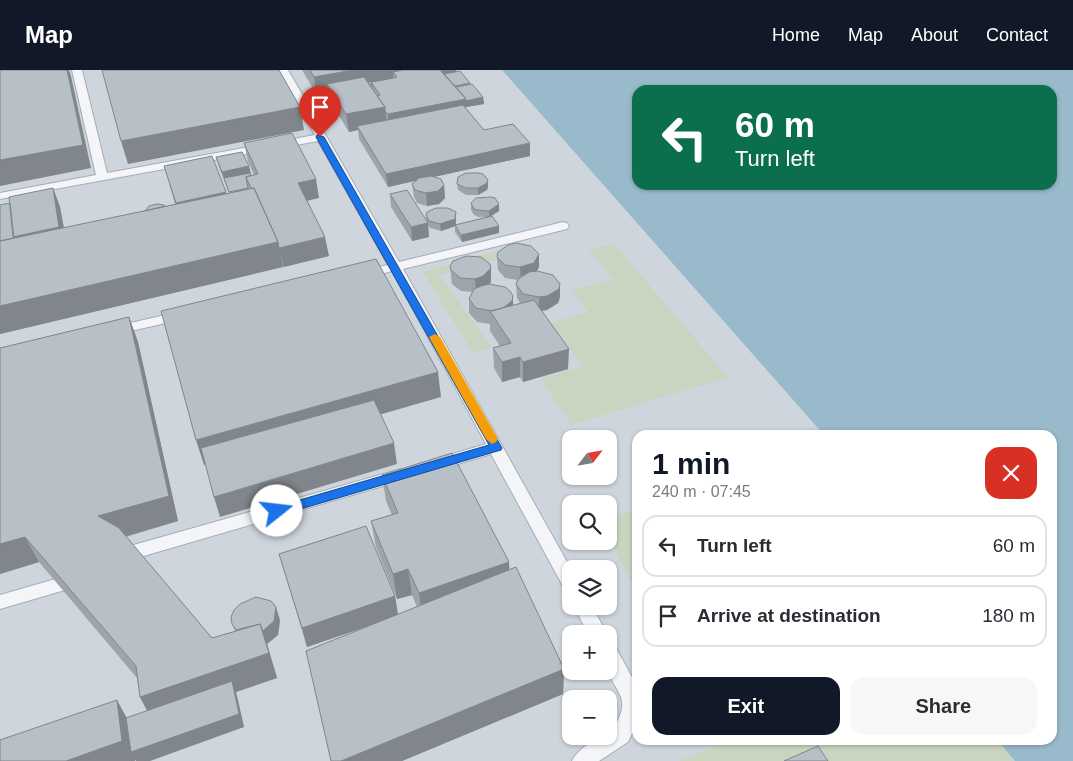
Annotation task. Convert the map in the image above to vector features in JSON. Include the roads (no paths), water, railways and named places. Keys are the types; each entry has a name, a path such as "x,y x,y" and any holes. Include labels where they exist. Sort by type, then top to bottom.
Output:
{"lane":[{"path":"77,70 102,176"},
{"path":"282,70 396,267 562,569"},
{"path":"0,196 320,137"},
{"path":"348,278 563,226"},
{"path":"100,334 195,312"},
{"path":"130,553 496,448"},
{"path":"0,602 59,585"},
{"path":"617,669 632,700"},
{"path":"582,761 621,735 630,718 632,709"}],"water":[{"path":"502,70 1073,70 1073,761 1015,761 1001,745 1057,745 1057,430 820,430"}]}
